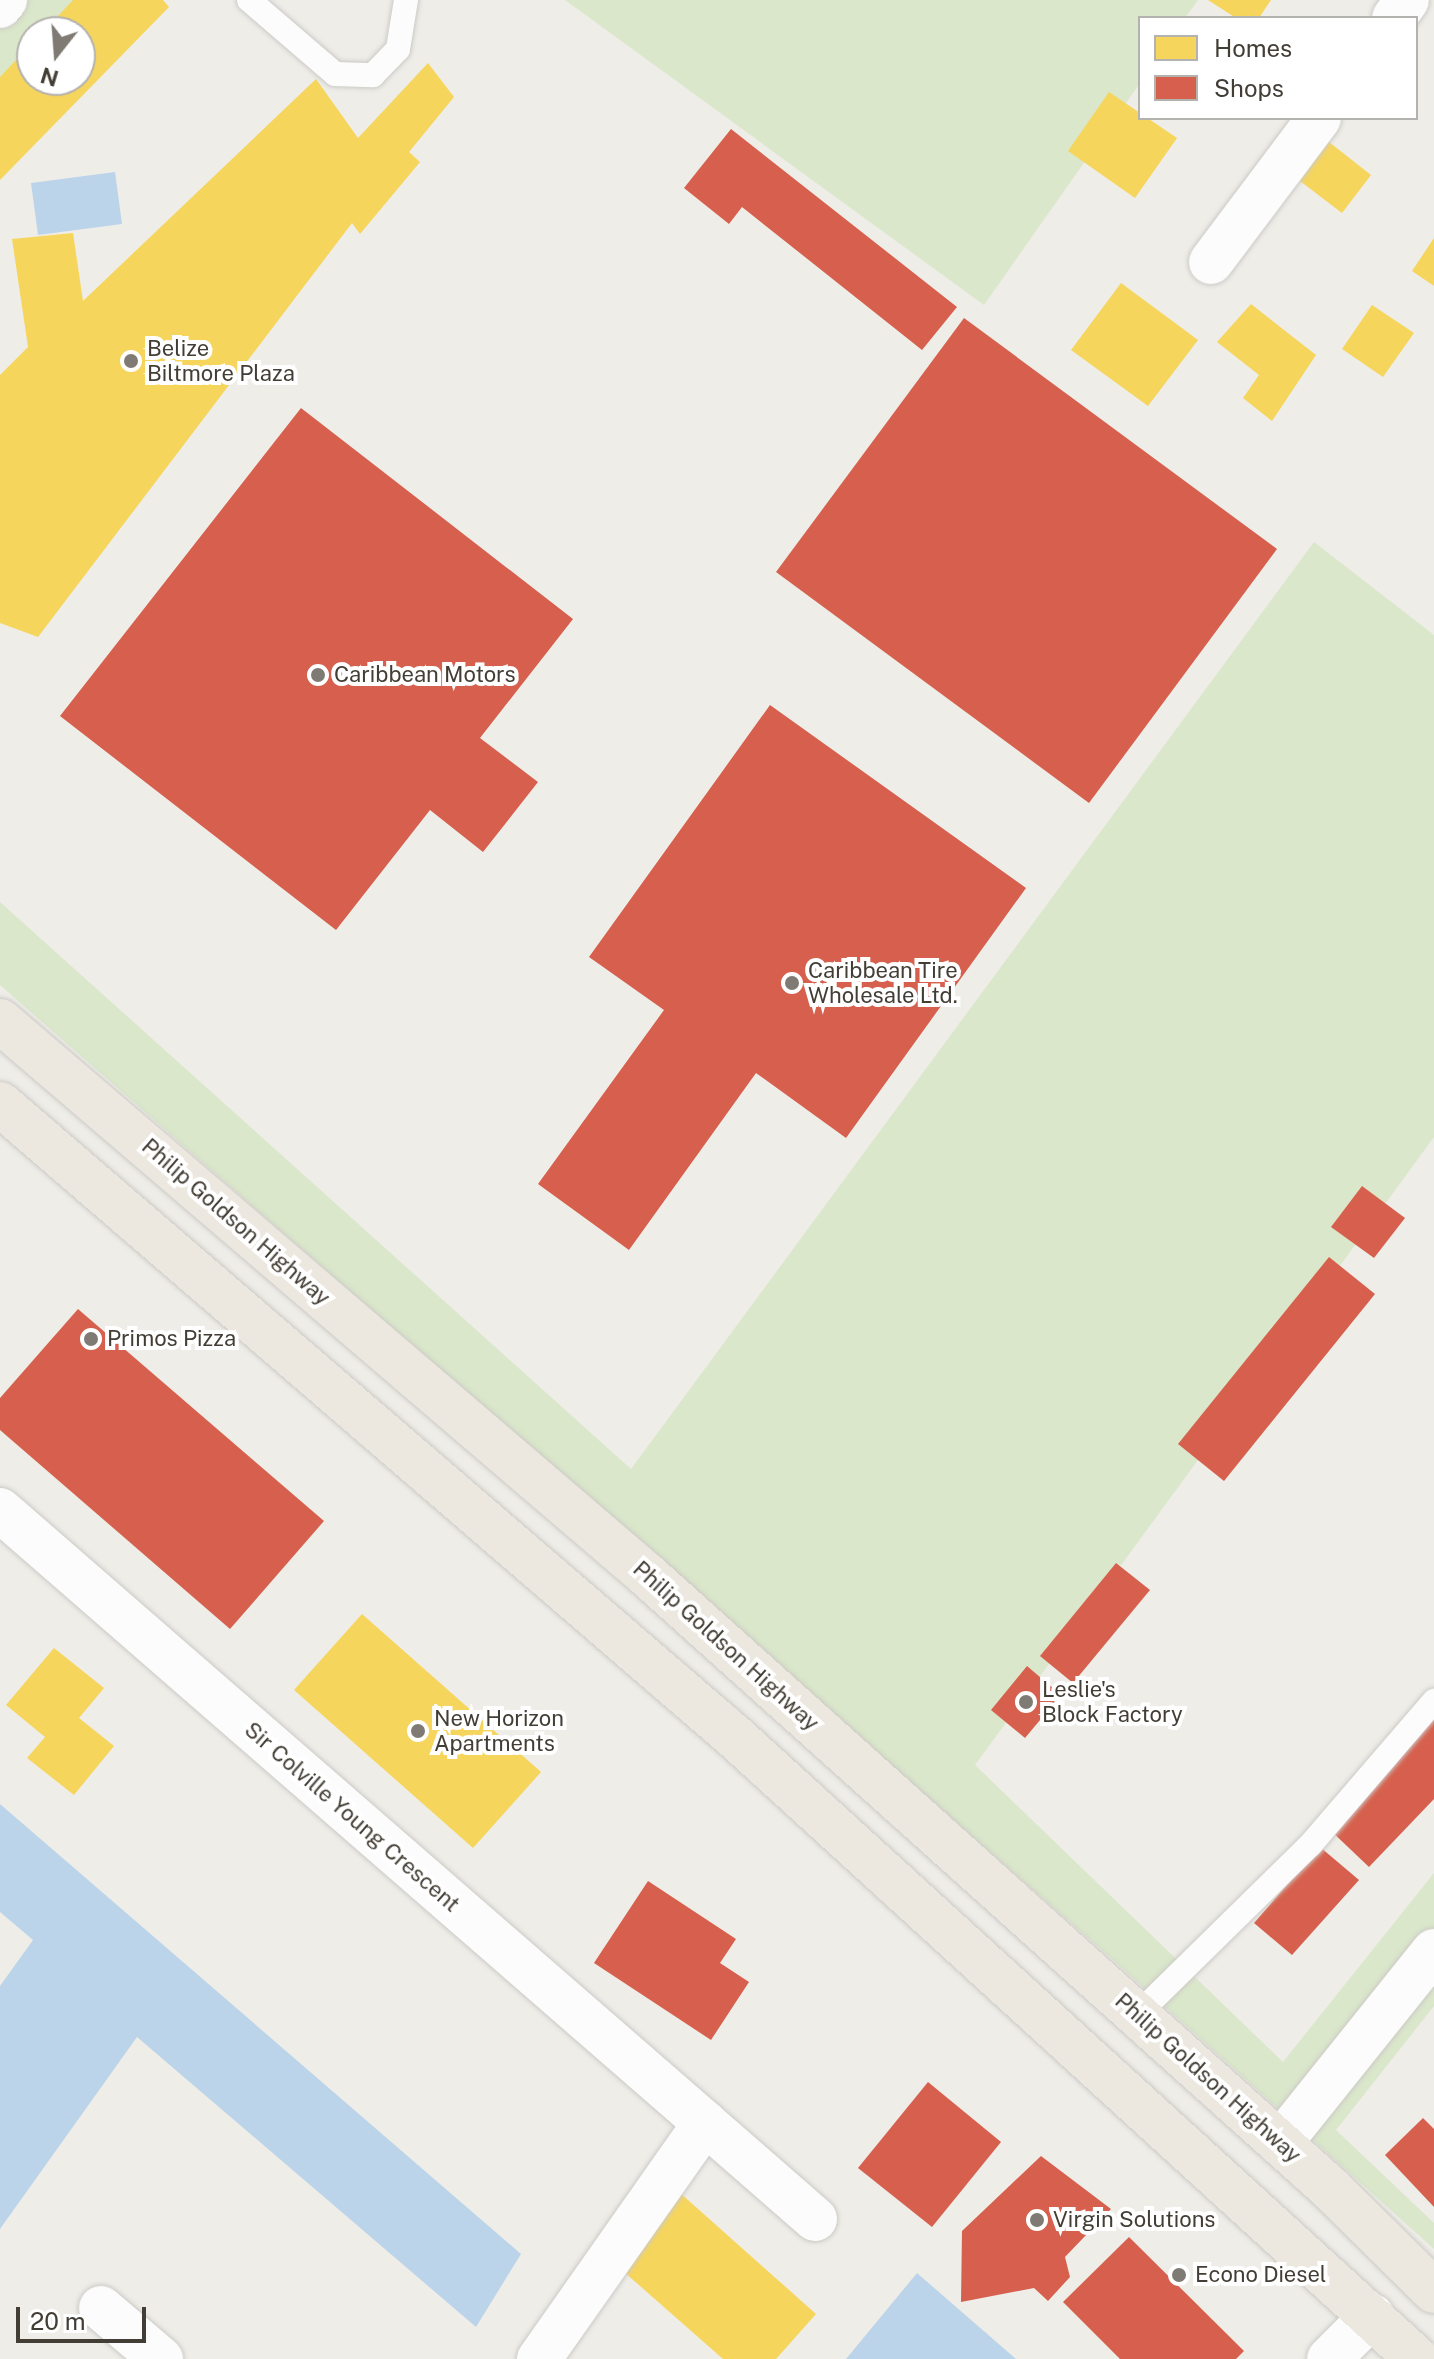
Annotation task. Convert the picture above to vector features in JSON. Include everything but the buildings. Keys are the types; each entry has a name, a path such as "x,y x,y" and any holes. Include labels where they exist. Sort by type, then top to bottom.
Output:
{"highway":[{"name":"Philip Goldson Highway","path":"0,1021 600,1534 1280,2143 1434,2291"},
{"path":"0,1104 735,1737 1417,2359"}],"street":[{"path":"0,6 5,0"},
{"path":"1211,262 1318,120"},
{"name":"Sir Colville Young Crescent","path":"0,1510 815,2219"},
{"path":"1280,2143 1434,1951"},
{"path":"539,2359 705,2123"},
{"path":"101,2308 161,2359"},
{"path":"1329,2359 1372,2316"}],"lane":[{"path":"249,0 335,74 373,75 398,49 406,0"},
{"path":"1137,2015 1311,1844 1434,1701"}],"green space":[{"path":"0,0 80,0 68,16 16,16 16,82 0,102"},
{"path":"565,0 1198,0 1186,16 1138,16 1138,86 984,305"},
{"path":"1314,542 1434,635 1434,1137 975,1765 1283,2062 1434,1873 1434,2006 1336,2130 1434,2223 1434,2249 1112,1959 0,985 0,902 631,1469"}],"water":[{"path":"115,172 122,224 38,235 31,183"},
{"path":"0,1804 521,2254 476,2327 137,2037 0,2229 0,1986 33,1940 0,1912"},
{"path":"917,2273 1016,2359 846,2359"}],"place":[{"name":"Belize Biltmore Plaza","path":"131,361"},
{"name":"Caribbean Motors","path":"318,675"},
{"name":"Caribbean Tire Wholesale Ltd.","path":"792,983"},
{"name":"Primos Pizza","path":"91,1339"},
{"name":"Leslie's Block Factory","path":"1026,1702"},
{"name":"New Horizon Apartments","path":"418,1731"},
{"name":"Virgin Solutions","path":"1037,2220"},
{"name":"Econo Diesel","path":"1179,2275"}]}
